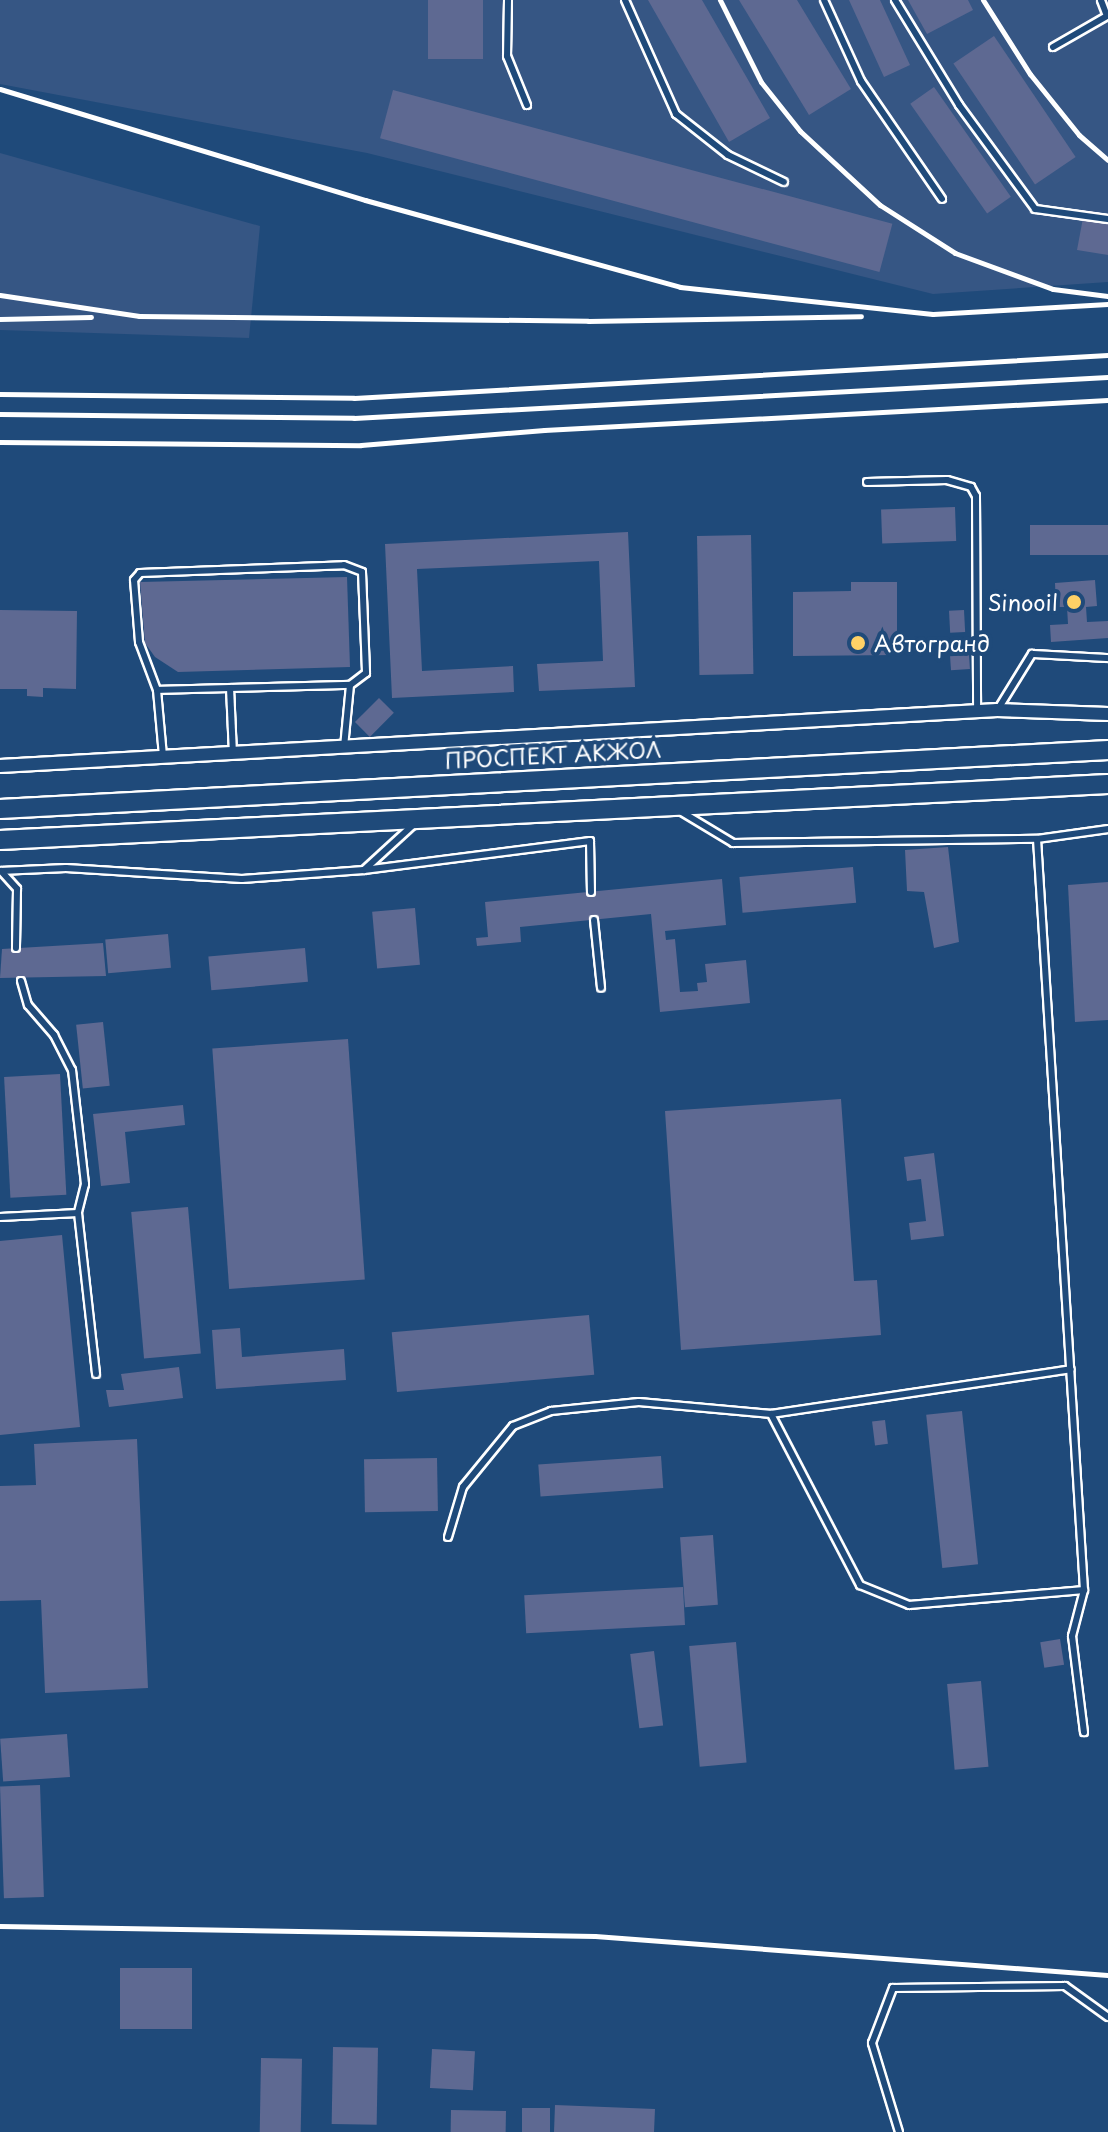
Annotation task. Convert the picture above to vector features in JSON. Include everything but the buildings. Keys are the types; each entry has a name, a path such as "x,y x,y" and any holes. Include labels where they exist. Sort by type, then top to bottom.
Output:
{"main road":[{"name":"ПРОСПЕКТ АКЖОЛ","path":"0,809 1108,750"},
{"path":"585,776 588,810"},
{"path":"0,840 1108,784"}],"street":[{"path":"0,766 997,710 1108,714"}],"lane":[{"path":"508,0 507,56 527,105"},
{"path":"625,0 676,114 728,155 784,182"},
{"path":"824,0 861,81 942,199"},
{"path":"895,0 959,105 1035,209 1108,219"},
{"path":"1053,47 1108,17 1101,0"},
{"path":"867,482 947,480 971,487 976,496 977,711"},
{"path":"157,690 350,685 366,673 367,597 362,572 344,565 140,573 134,580 139,642 157,690 164,757"},
{"path":"997,710 1032,654 1108,658"},
{"path":"344,747 350,685"},
{"path":"230,688 233,753"},
{"path":"670,805 733,843 1037,839 1108,829"},
{"path":"364,870 422,818"},
{"path":"1037,839 1084,1590 1072,1636 1084,1732"},
{"path":"0,871 66,868 242,879 364,870 590,841 591,892"},
{"path":"0,871 17,889 16,948"},
{"path":"594,920 601,988"},
{"path":"21,981 28,1005 54,1035 72,1070 85,1184 78,1213 96,1374"},
{"path":"0,1217 78,1213"},
{"path":"448,1537 463,1487 513,1426 551,1411 639,1402 771,1414 1071,1369"},
{"path":"771,1414 860,1585 909,1605 1084,1590"},
{"path":"899,2132 872,2043 893,1988 1065,1986 1108,2017"}],"shaded area":[{"path":"0,0 1108,0 1108,282 933,294 367,153 0,84"},
{"path":"0,153 260,226 249,338 0,330"}],"railway":[{"path":"720,0 761,82 800,131 880,205 955,253 1053,289 1108,296"},
{"path":"983,0 1030,74 1079,135 1108,160"},
{"path":"0,89 365,200 680,287 933,314 1108,304"},
{"path":"0,295 139,316 588,321 861,316"},
{"path":"0,319 91,317"},
{"path":"0,394 354,398 1108,355"},
{"path":"0,414 354,418 1108,377"},
{"path":"0,442 361,445 544,430 1108,400"},
{"path":"0,1926 595,1936 1108,1975"}],"place":[{"name":"Sinooil","path":"1074,602"},
{"name":"Автогранд","path":"858,643"}]}
